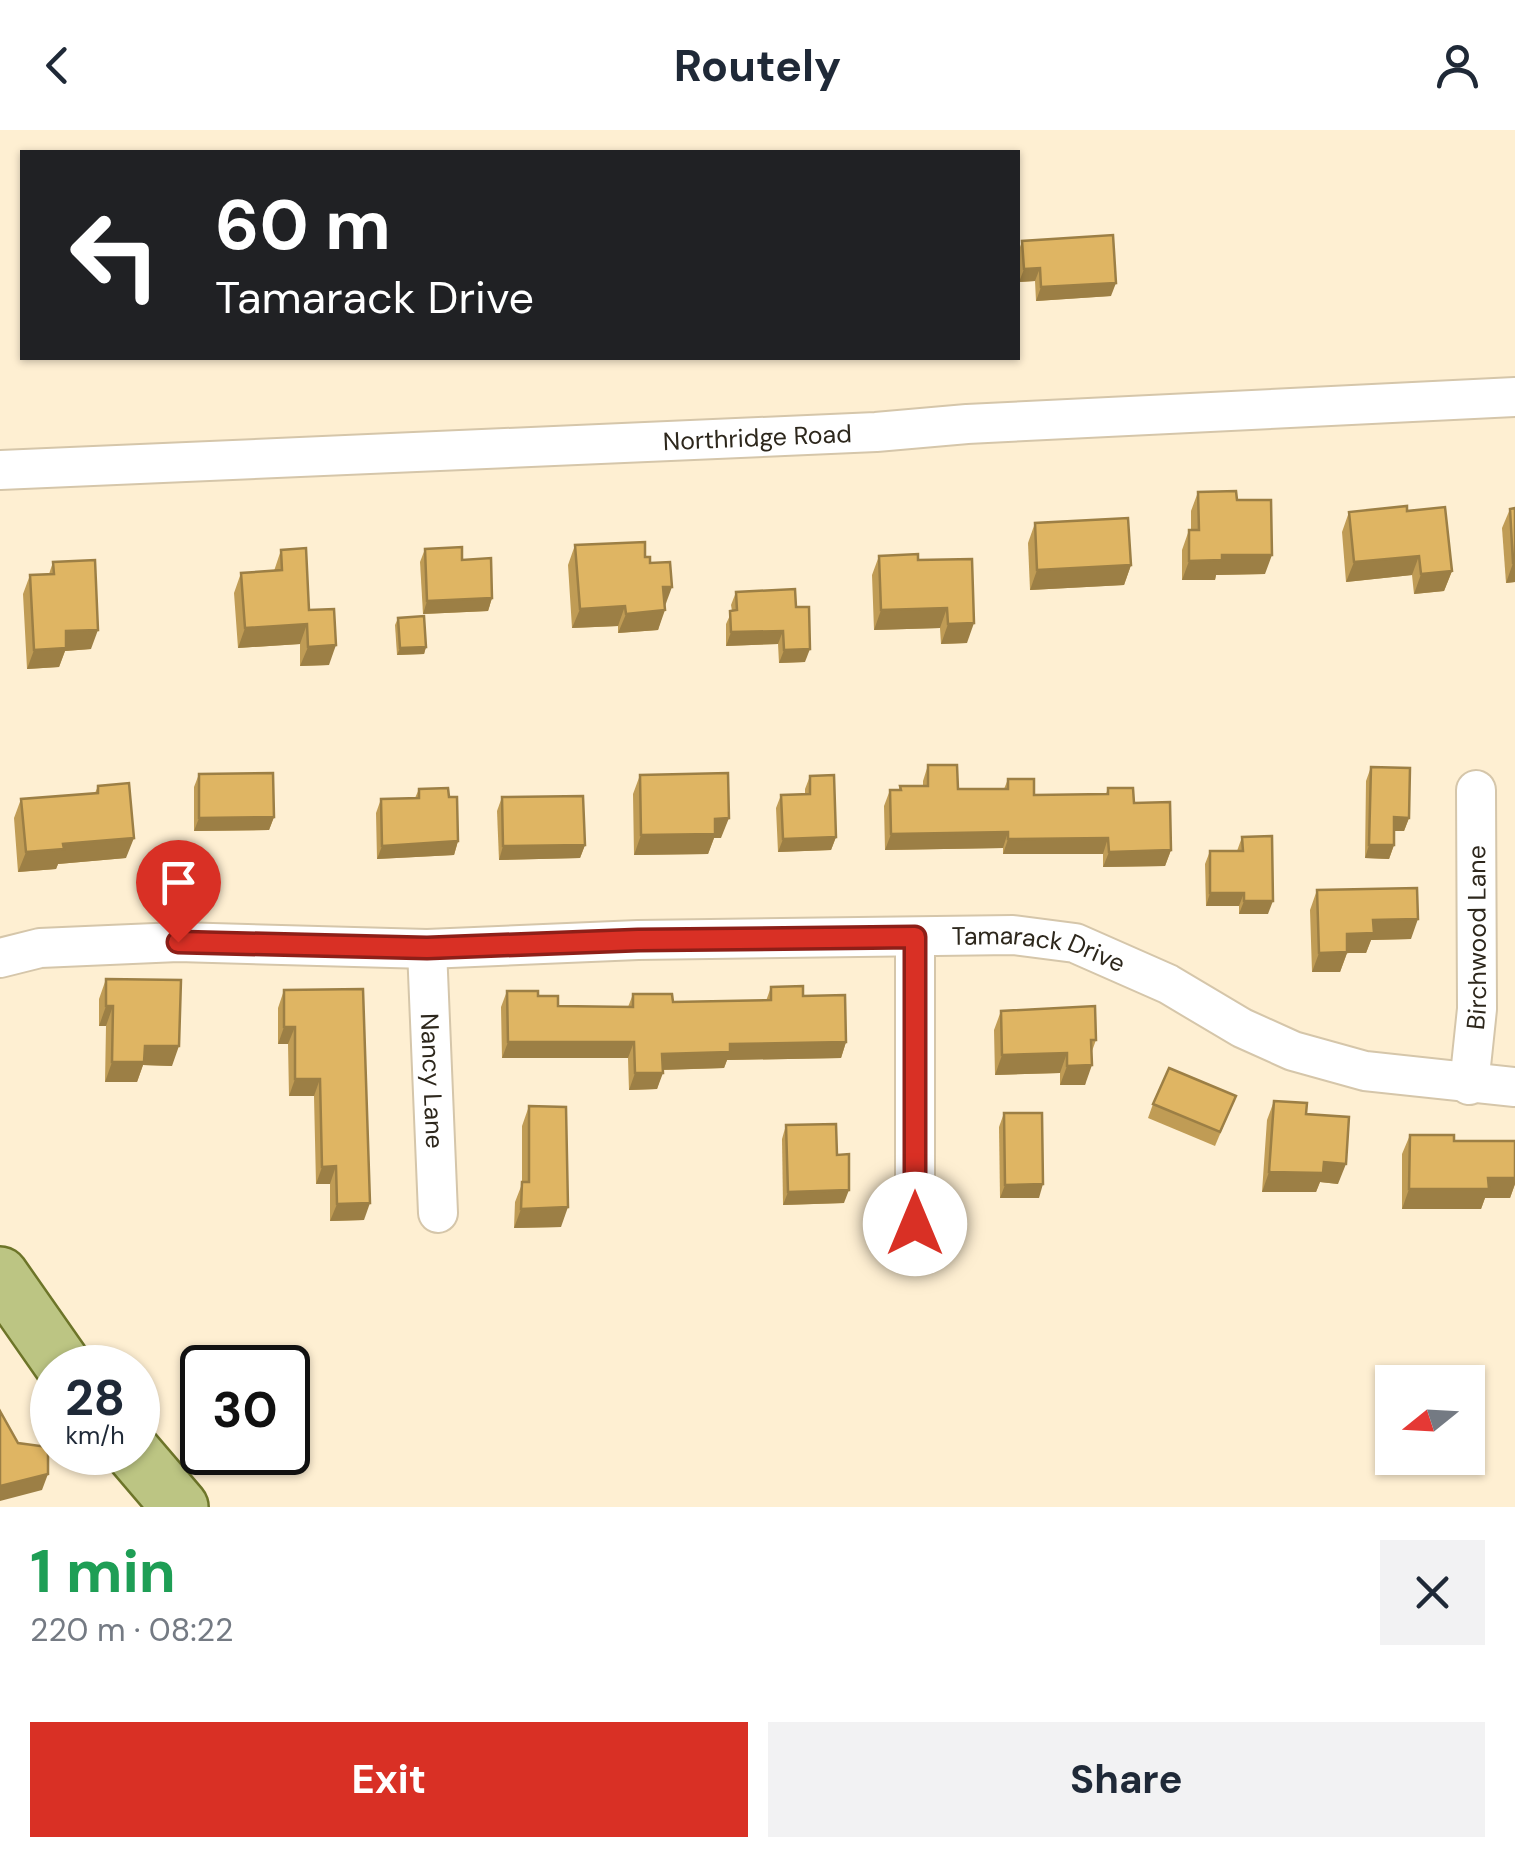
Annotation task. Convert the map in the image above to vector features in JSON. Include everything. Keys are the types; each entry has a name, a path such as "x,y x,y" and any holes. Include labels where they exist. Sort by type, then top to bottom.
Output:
{"main road":[{"path":"0,1274 49,1345"},
{"path":"151,1475 174,1505"}],"street":[{"name":"Northridge Road","path":"0,470 856,433 1515,397"},
{"name":"Birchwood Lane","path":"1468,1084 1476,1008 1476,790"},
{"name":"Tamarack Drive","path":"0,958 40,948 178,942 427,948 638,940 1012,935 1075,943 1168,984 1242,1028 1293,1051 1365,1071 1515,1087"},
{"path":"915,937 915,1224"},
{"name":"Nancy Lane","path":"427,948 438,1212"}],"building":[{"path":"1113,235 1116,283 1041,287 1040,268 1024,269 1022,241"},
{"path":"1236,491 1237,500 1271,500 1272,555 1222,555 1222,560 1189,561 1189,530 1199,530 1198,492"},
{"path":"1407,506 1407,511 1445,507 1452,571 1421,574 1419,556 1354,562 1349,512"},
{"path":"1515,508 1515,563 1513,563 1510,509"},
{"path":"1128,518 1131,565 1037,570 1035,523"},
{"path":"645,542 645,557 650,557 650,563 670,562 672,587 663,587 665,610 626,614 625,606 580,609 575,545"},
{"path":"462,547 462,560 491,558 492,598 427,601 425,549"},
{"path":"306,548 309,610 334,609 336,645 308,647 307,624 245,628 241,573 282,570 281,550"},
{"path":"918,554 918,560 972,559 974,623 948,624 947,608 881,610 879,556"},
{"path":"95,560 98,630 66,631 66,648 34,650 30,575 54,574 53,562"},
{"path":"795,589 796,607 809,607 810,649 784,650 783,631 731,632 730,611 737,610 736,592"},
{"path":"424,616 426,647 400,648 398,618"},
{"path":"928,765 957,765 958,789 1008,789 1008,779 1034,779 1034,795 1108,794 1108,788 1133,788 1134,803 1170,802 1171,850 1109,852 1108,838 1008,839 1008,832 891,834 890,790 928,786"},
{"path":"1371,767 1410,768 1409,818 1394,817 1394,845 1369,845"},
{"path":"273,773 274,817 199,818 199,774"},
{"path":"728,773 729,818 715,819 715,834 641,835 640,775"},
{"path":"834,775 836,837 783,839 781,795 810,794 810,776"},
{"path":"129,783 134,838 63,844 64,849 26,852 21,799 98,793 98,786"},
{"path":"448,788 449,797 457,797 458,841 382,846 381,799 419,798 419,789"},
{"path":"583,796 585,845 503,846 502,797"},
{"path":"1272,836 1273,901 1244,901 1244,893 1210,893 1210,851 1243,851 1242,837"},
{"path":"1417,888 1418,919 1373,920 1374,933 1347,934 1347,952 1319,953 1317,890"},
{"path":"106,979 181,980 179,1046 145,1046 144,1062 112,1062 113,1006 106,1006"},
{"path":"803,986 803,996 845,995 846,1042 730,1044 730,1052 662,1054 663,1073 635,1073 634,1042 508,1042 507,991 538,991 538,996 558,996 558,1006 633,1007 633,994 672,994 673,1002 771,1000 771,987"},
{"path":"363,989 370,1203 337,1204 336,1166 322,1167 320,1079 295,1079 295,1027 284,1027 284,990"},
{"path":"1095,1006 1092,1065 1067,1066 1067,1053 1002,1055 1001,1011"},
{"path":"1169,1068 1236,1096 1220,1132 1153,1104"},
{"path":"1274,1101 1307,1103 1306,1114 1349,1117 1346,1164 1324,1162 1323,1173 1269,1172"},
{"path":"529,1106 566,1107 568,1207 521,1209 522,1182 529,1182"},
{"path":"1004,1113 1042,1113 1043,1184 1005,1185"},
{"path":"836,1124 837,1155 849,1154 849,1190 788,1192 786,1125"},
{"path":"1410,1135 1454,1135 1454,1141 1515,1141 1515,1178 1488,1178 1489,1189 1409,1189"},
{"path":"0,1411 18,1443 30,1445 30,1475 44,1475 0,1486"}],"route":[{"path":"178,942 427,948 638,940 915,937 915,1224"}]}
